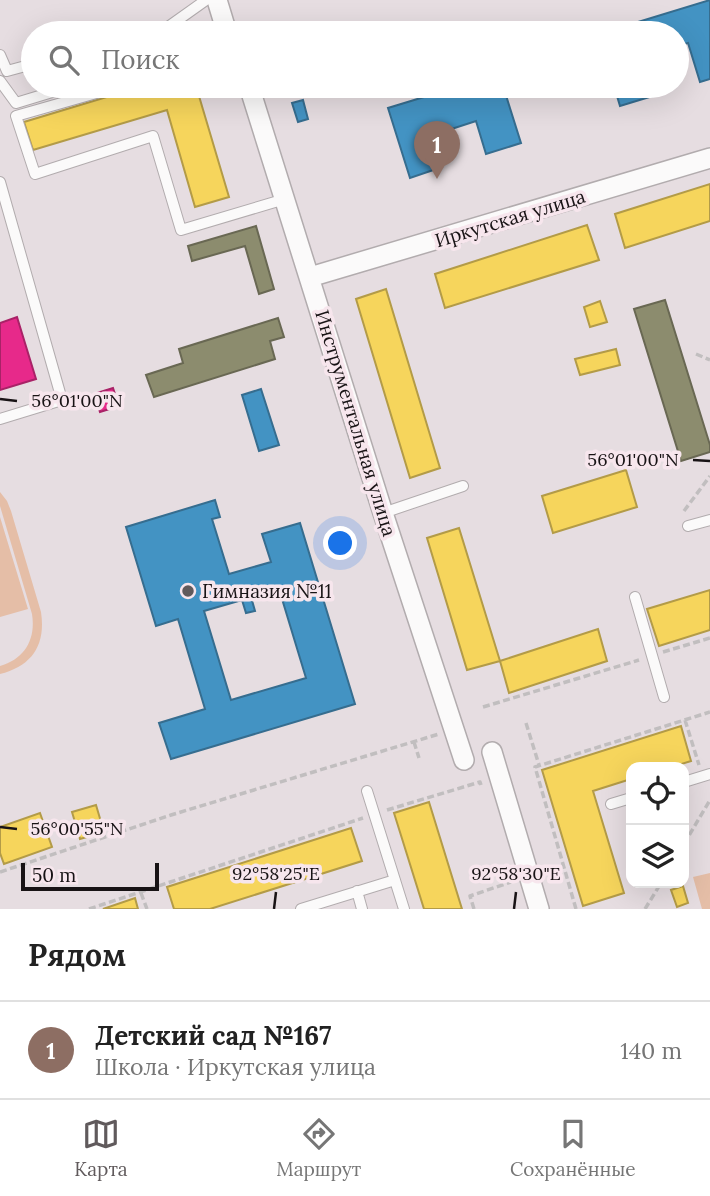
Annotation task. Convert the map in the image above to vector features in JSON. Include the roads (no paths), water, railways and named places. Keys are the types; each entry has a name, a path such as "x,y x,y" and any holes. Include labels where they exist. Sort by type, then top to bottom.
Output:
{"street":[{"path":"217,0 223,21"},
{"name":"Инструментальная улица","path":"253,98 383,513 464,760"},
{"name":"Иркутская улица","path":"310,277 710,158"},
{"path":"492,752 539,909"}],"lane":[{"path":"176,21 206,0"},
{"path":"0,55 7,71 21,67"},
{"path":"0,81 16,103 32,98"},
{"path":"79,98 16,116 35,174 153,136 181,230 285,199"},
{"path":"0,182 62,400 0,419"},
{"path":"383,513 463,486"},
{"path":"688,526 710,520"},
{"path":"635,597 664,697"},
{"path":"689,780 706,775"},
{"path":"367,791 404,909"},
{"path":"611,804 626,800"},
{"path":"301,909 395,880"},
{"path":"357,891 362,909"}],"place":[{"name":"Детский сад №167","path":"437,179"},
{"name":"Гимназия №11","path":"188,591"}]}
